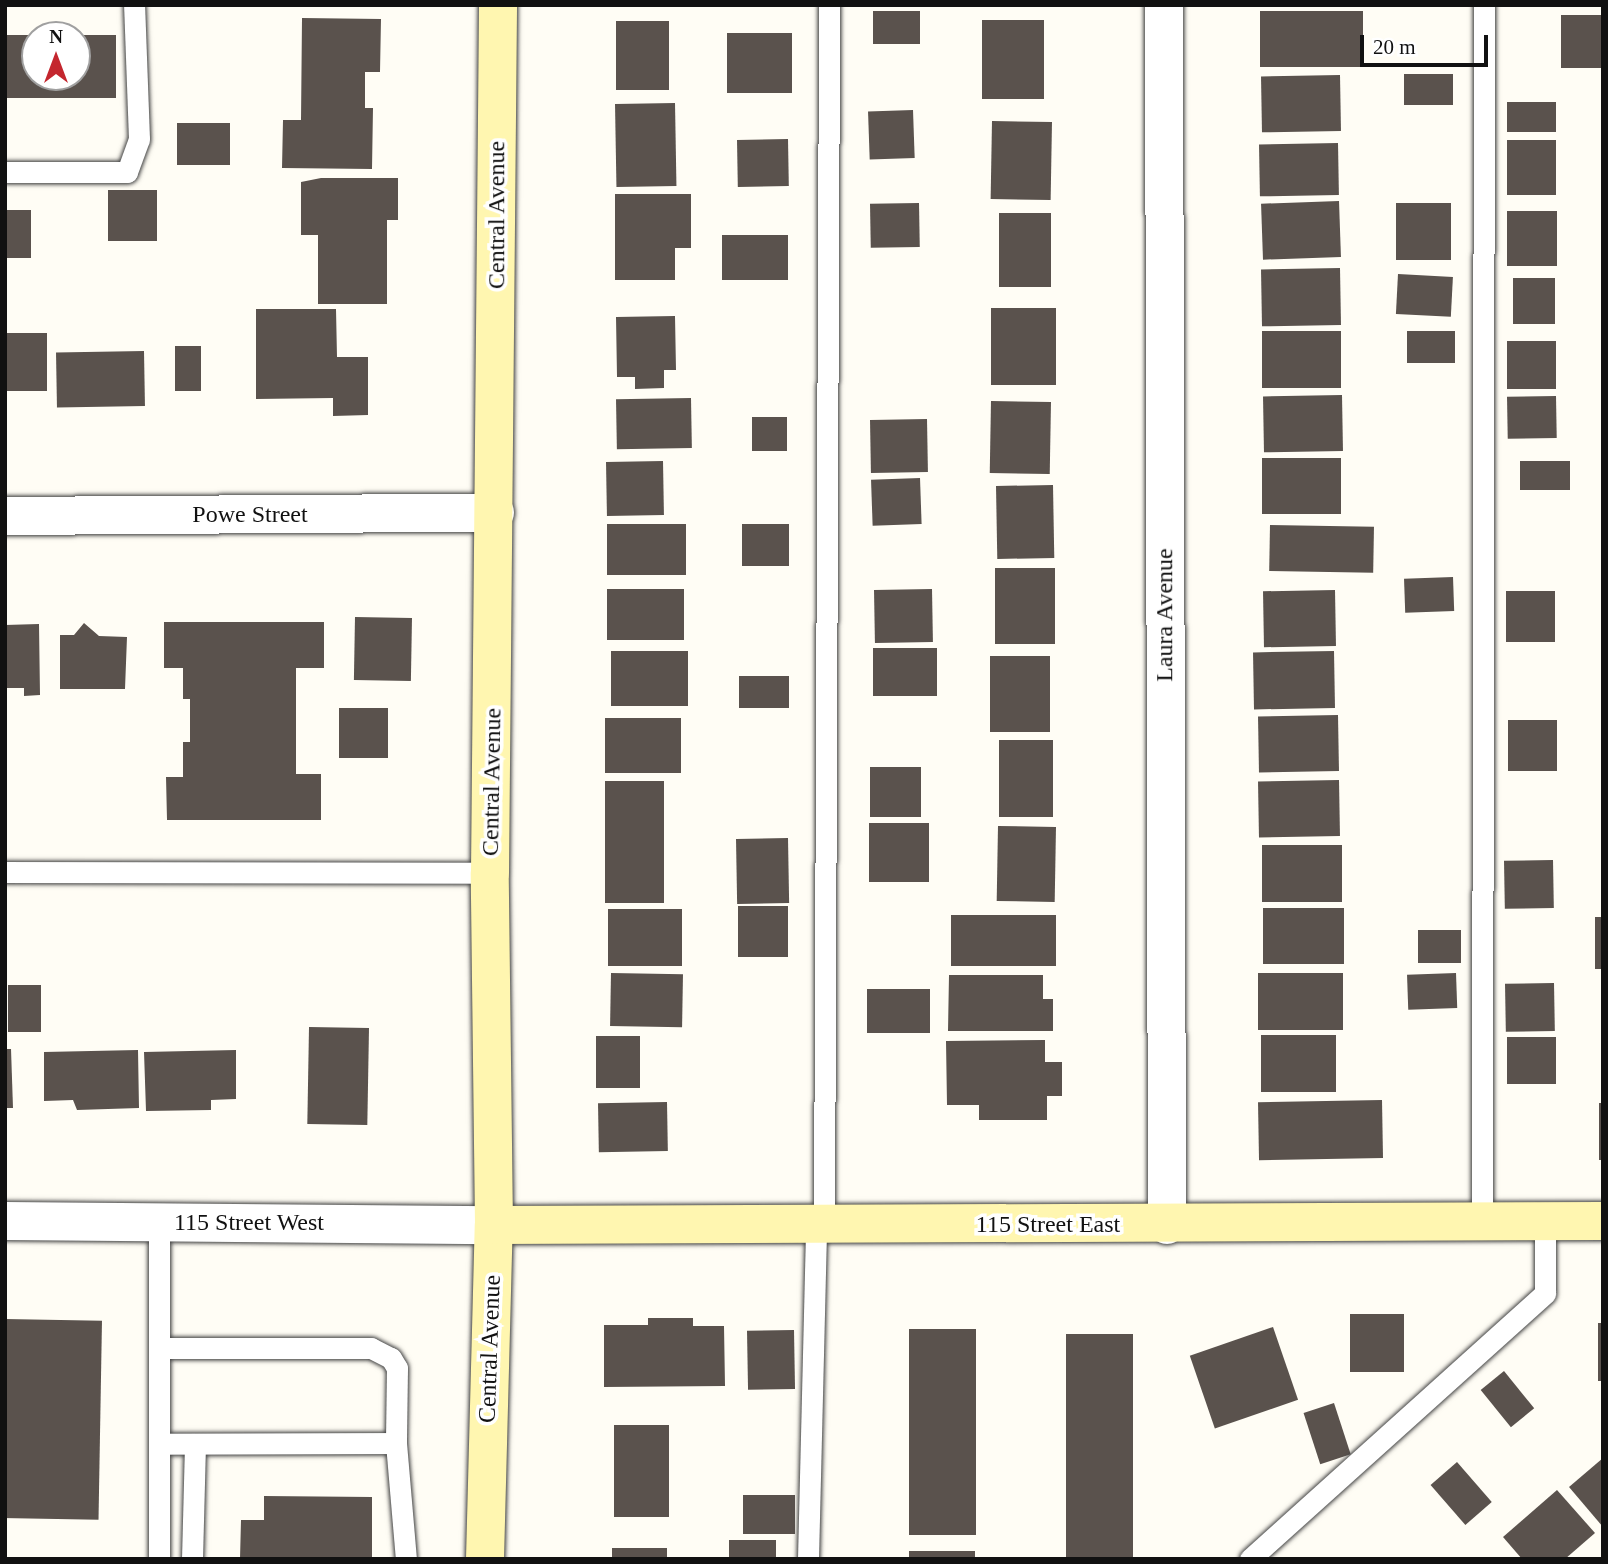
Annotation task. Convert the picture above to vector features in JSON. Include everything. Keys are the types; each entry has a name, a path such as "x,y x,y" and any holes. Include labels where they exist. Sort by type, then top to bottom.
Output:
{"main road":[{"name":"Central Avenue","path":"485,1559 494,1226 490,873 498,5"},
{"name":"115 Street East","path":"494,1226 1167,1226 1603,1221"}],"street":[{"name":"Laura Avenue","path":"1164,5 1167,1226"},
{"name":"Powe Street","path":"5,516 495,513"},
{"name":"115 Street West","path":"5,1221 494,1226"}],"lane":[{"path":"5,172 127,172 139,139 134,5"},
{"path":"808,1559 820,1224 830,5"},
{"path":"1482,1223 1483,5"},
{"path":"5,872 490,873"},
{"path":"1250,1559 1545,1293 1545,1221"},
{"path":"159,1223 159,1559"},
{"path":"160,1348 379,1350 397,1368 396,1443 406,1559"},
{"path":"161,1444 396,1443"},
{"path":"192,1559 195,1444"}],"building":[{"path":"873,11 920,11 920,44 873,44"},
{"path":"1260,11 1363,11 1363,67 1260,67"},
{"path":"1561,15 1603,15 1603,68 1561,68"},
{"path":"302,18 381,19 380,72 365,72 365,108 373,108 372,169 282,168 283,120 301,120"},
{"path":"982,20 1044,20 1044,99 982,99"},
{"path":"616,21 669,21 669,90 616,90"},
{"path":"727,33 792,33 792,93 727,93"},
{"path":"5,35 21,35 21,91 91,91 91,35 116,35 116,98 5,98"},
{"path":"1404,74 1453,74 1453,105 1404,105"},
{"path":"1340,75 1341,131 1262,132 1261,76"},
{"path":"1507,102 1556,102 1556,132 1507,132"},
{"path":"675,103 676,186 616,187 615,104"},
{"path":"913,110 915,158 870,160 868,112"},
{"path":"992,121 1052,122 1051,200 991,199"},
{"path":"177,123 230,123 230,165 177,165"},
{"path":"788,139 789,186 738,187 737,140"},
{"path":"1507,140 1556,140 1556,195 1507,195"},
{"path":"1338,143 1339,195 1260,196 1259,144"},
{"path":"321,178 398,178 398,220 387,220 387,304 318,304 318,235 301,235 301,182"},
{"path":"108,190 157,190 157,241 108,241"},
{"path":"615,194 691,194 691,248 675,248 675,280 615,280"},
{"path":"1339,201 1341,257 1263,260 1261,204"},
{"path":"919,203 920,247 871,248 870,204"},
{"path":"1396,203 1451,203 1451,260 1396,260"},
{"path":"5,210 31,210 31,258 5,258"},
{"path":"1507,211 1557,211 1557,266 1507,266"},
{"path":"999,213 1051,213 1051,287 999,287"},
{"path":"722,235 788,235 788,280 722,280"},
{"path":"1340,268 1341,325 1262,326 1261,269"},
{"path":"1398,274 1453,277 1451,317 1396,314"},
{"path":"1513,278 1555,278 1555,324 1513,324"},
{"path":"991,308 1056,308 1056,385 991,385"},
{"path":"256,309 336,309 337,357 368,357 368,415 333,416 333,398 256,399"},
{"path":"675,316 676,370 664,370 664,388 635,389 635,377 617,377 616,317"},
{"path":"1262,331 1341,331 1341,388 1262,388"},
{"path":"1407,331 1455,331 1455,363 1407,363"},
{"path":"5,333 47,333 47,391 5,391"},
{"path":"1507,341 1556,341 1556,389 1507,389"},
{"path":"175,346 201,346 201,391 175,391"},
{"path":"144,351 145,406 57,408 56,353"},
{"path":"1342,395 1343,451 1264,452 1263,396"},
{"path":"1556,396 1557,438 1508,439 1507,397"},
{"path":"691,398 692,448 617,449 616,399"},
{"path":"991,401 1051,402 1050,474 990,473"},
{"path":"752,417 787,417 787,451 752,451"},
{"path":"927,419 928,472 871,473 870,420"},
{"path":"1262,458 1341,458 1341,514 1262,514"},
{"path":"663,461 664,515 607,516 606,462"},
{"path":"1520,461 1570,461 1570,490 1520,490"},
{"path":"920,478 922,524 873,526 871,480"},
{"path":"1053,485 1054,558 997,559 996,486"},
{"path":"607,524 686,524 686,575 607,575"},
{"path":"742,524 789,524 789,566 742,566"},
{"path":"1270,525 1374,527 1373,573 1269,571"},
{"path":"995,568 1055,568 1055,644 995,644"},
{"path":"1453,577 1454,611 1405,613 1404,579"},
{"path":"607,589 684,589 684,640 607,640"},
{"path":"932,589 933,642 875,643 874,590"},
{"path":"1335,590 1336,646 1264,647 1263,591"},
{"path":"1506,591 1555,591 1555,642 1506,642"},
{"path":"355,617 412,618 411,681 354,680"},
{"path":"164,622 324,622 324,668 296,668 296,774 321,774 321,820 167,820 166,777 183,777 183,742 190,742 190,699 183,699 183,668 164,668"},
{"path":"84,623 99,636 127,637 125,689 60,689 60,635 74,635"},
{"path":"39,624 40,695 24,696 24,688 5,688 5,625"},
{"path":"873,648 937,648 937,696 873,696"},
{"path":"611,651 688,651 688,706 611,706"},
{"path":"1334,651 1335,708 1254,709 1253,652"},
{"path":"990,656 1050,656 1050,732 990,732"},
{"path":"739,676 789,676 789,708 739,708"},
{"path":"339,708 388,708 388,758 339,758"},
{"path":"1338,715 1339,771 1259,772 1258,716"},
{"path":"605,718 681,718 681,773 605,773"},
{"path":"1508,720 1557,720 1557,771 1508,771"},
{"path":"999,740 1053,740 1053,817 999,817"},
{"path":"870,767 921,767 921,817 870,817"},
{"path":"1339,780 1340,836 1259,837 1258,781"},
{"path":"605,781 664,781 664,903 605,903"},
{"path":"869,823 929,823 929,882 869,882"},
{"path":"998,826 1056,827 1055,902 997,901"},
{"path":"788,838 789,903 737,904 736,839"},
{"path":"1262,845 1342,845 1342,902 1262,902"},
{"path":"1553,860 1554,908 1505,909 1504,861"},
{"path":"738,906 788,906 788,957 738,957"},
{"path":"1263,908 1344,908 1344,964 1263,964"},
{"path":"608,909 682,909 682,966 608,966"},
{"path":"951,915 1056,915 1056,966 951,966"},
{"path":"1595,917 1603,917 1603,969 1595,969"},
{"path":"1418,930 1461,930 1461,963 1418,963"},
{"path":"611,973 683,974 682,1027 610,1026"},
{"path":"1258,973 1343,973 1343,1030 1258,1030"},
{"path":"1456,973 1457,1008 1408,1010 1407,975"},
{"path":"949,975 1043,975 1043,999 1053,999 1053,1031 948,1031"},
{"path":"1554,983 1555,1031 1506,1032 1505,984"},
{"path":"8,985 41,985 41,1032 8,1032"},
{"path":"867,989 930,989 930,1033 867,1033"},
{"path":"309,1027 369,1028 367,1125 307,1124"},
{"path":"1261,1035 1336,1035 1336,1092 1261,1092"},
{"path":"596,1036 640,1036 640,1088 596,1088"},
{"path":"1507,1037 1556,1037 1556,1084 1507,1084"},
{"path":"1045,1040 1045,1062 1062,1062 1062,1096 1047,1096 1047,1120 979,1120 979,1105 947,1105 946,1041"},
{"path":"5,1049 11,1049 13,1108 5,1108"},
{"path":"138,1050 139,1108 77,1110 73,1100 44,1101 44,1052"},
{"path":"236,1050 236,1099 211,1100 211,1110 146,1111 144,1052"},
{"path":"1382,1100 1383,1158 1259,1160 1258,1102"},
{"path":"667,1102 668,1151 599,1152 598,1103"},
{"path":"1599,1103 1603,1103 1603,1160 1599,1160"},
{"path":"1350,1314 1404,1314 1404,1372 1350,1372"},
{"path":"648,1318 693,1318 693,1326 724,1326 725,1386 604,1387 604,1325 648,1325"},
{"path":"5,1319 102,1321 99,1520 5,1518"},
{"path":"1598,1323 1603,1323 1603,1381 1598,1381"},
{"path":"1273,1327 1298,1400 1215,1428 1190,1356"},
{"path":"909,1329 976,1329 976,1535 909,1535"},
{"path":"794,1330 795,1389 748,1390 747,1331"},
{"path":"1066,1334 1133,1334 1133,1559 1066,1559"},
{"path":"1504,1371 1534,1408 1511,1427 1481,1390"},
{"path":"1334,1403 1351,1454 1320,1464 1304,1413"},
{"path":"614,1425 669,1425 669,1517 614,1517"},
{"path":"1603,1458 1603,1527 1569,1487"},
{"path":"1457,1462 1492,1502 1465,1525 1431,1485"},
{"path":"1557,1490 1595,1533 1565,1559 1522,1559 1503,1537"},
{"path":"743,1495 795,1495 795,1534 743,1534"},
{"path":"264,1496 372,1497 372,1559 240,1559 241,1520 264,1520"},
{"path":"729,1540 776,1540 776,1559 729,1559"},
{"path":"612,1548 667,1548 667,1559 612,1559"},
{"path":"909,1551 975,1551 975,1559 909,1559"}]}
